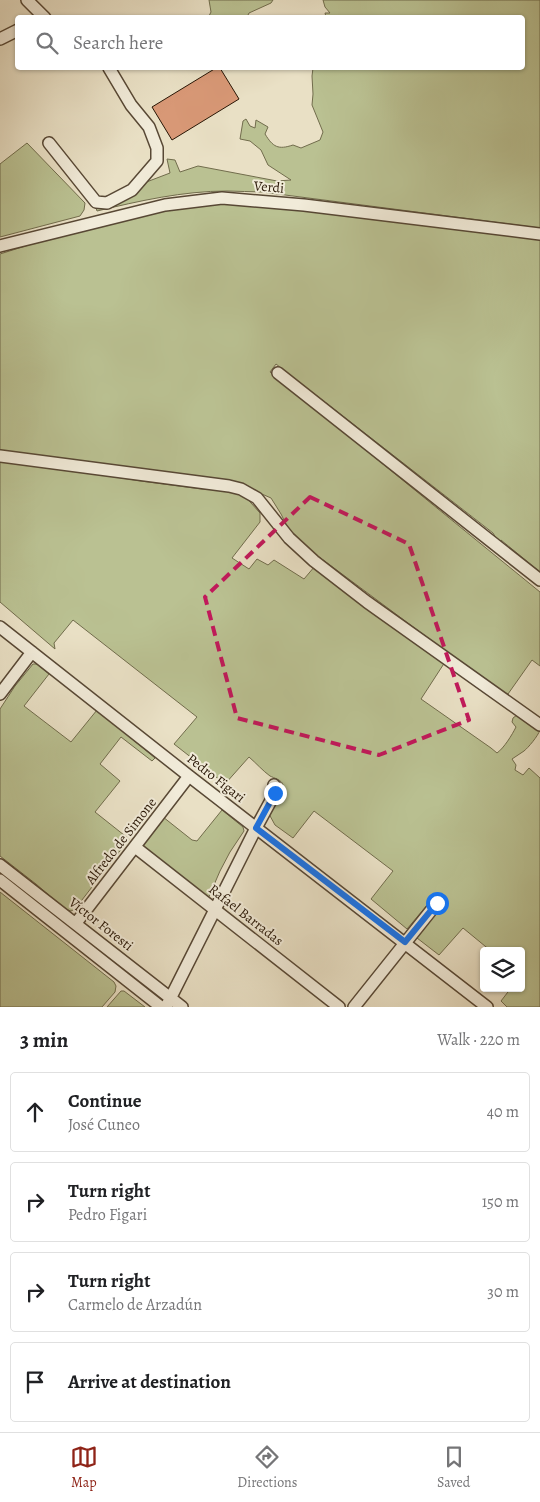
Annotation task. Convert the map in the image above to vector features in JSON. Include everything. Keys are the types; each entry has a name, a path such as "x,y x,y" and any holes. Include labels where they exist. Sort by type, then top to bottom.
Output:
{"street":[{"path":"27,0 42,15"},
{"path":"0,38 15,31"},
{"path":"49,143 96,202 107,203 132,190 156,161 157,148 149,127 131,105 110,70"},
{"name":"Verdi","path":"0,246 165,205 222,198 304,205 540,234"},
{"path":"278,373 540,580"},
{"path":"0,456 241,489 257,498 289,538 314,561 367,602 540,725"},
{"name":"Pedro Figari","path":"0,627 487,1007"},
{"path":"0,694 32,652"},
{"name":"Alfredo de Simone","path":"76,923 189,776"},
{"path":"169,1003 275,793 274,786"},
{"name":"Rafael Barradas","path":"135,847 339,1007"},
{"name":"Víctor Foresti","path":"0,864 76,923 169,1003 182,1007"},
{"name":"Víctor Foresti","path":"0,880 161,1007"},
{"path":"354,1007 437,903"}],"highlighted area":[{"path":"310,497 409,544 469,720 379,755 237,718 205,597"}],"green space":[{"path":"209,0 273,0 271,3 248,15 210,15 211,12"},
{"path":"323,0 540,0 540,228 262,192 211,191 145,200 97,211 94,202 170,173 167,159 175,160 180,172 198,166 277,181 291,180 268,165 261,150 250,141 240,139 243,121 246,119 250,126 255,128 256,120 268,127 265,134 273,145 280,147 293,145 301,148 320,140 323,132 312,105 313,70 525,70 525,15 326,15 325,13 330,13 325,7"},
{"path":"27,143 85,203 84,210 80,216 0,237 0,164"},
{"path":"227,198 540,239 540,572 501,540 499,543 493,533 276,364 270,372 540,592 540,666 532,660 508,694 502,693 303,545 289,530 271,498 248,488 0,451 0,254 149,207"},
{"path":"0,459 141,481 233,491 246,497 260,513 260,522 232,558 249,569 257,559 268,565 274,560 304,579 315,566 445,662 421,699 497,753 505,745 516,727 512,722 513,718 517,715 540,730 528,747 512,759 516,765 515,770 523,775 529,768 540,778 540,1007 507,1007 501,1001 508,992 525,992 525,947 486,947 463,928 439,955 417,938 440,905 433,898 407,929 371,899 393,871 314,811 293,838 275,825 269,814 283,785 278,779 267,774 249,757 225,784 174,744 197,717 73,620 54,643 55,649 0,602"},
{"path":"33,664 37,664 49,674 24,706 71,742 97,710 155,758 152,761 121,737 100,764 120,781 95,812 129,839 75,909 71,911 65,909 0,856 0,709 15,686"},
{"path":"222,810 243,827 244,831 230,852 207,901 145,854 138,836 158,813 192,840 197,841"},
{"path":"0,868 156,993 153,994 0,875"},
{"path":"0,892 114,982 116,986 115,992 102,1007 0,1007"},
{"path":"121,991 124,991 145,1007 107,1007"}],"building":[{"path":"213,70 221,70 239,99 172,140 152,107"}],"route":[{"path":"275,793 256,828 405,942 437,903"}]}
